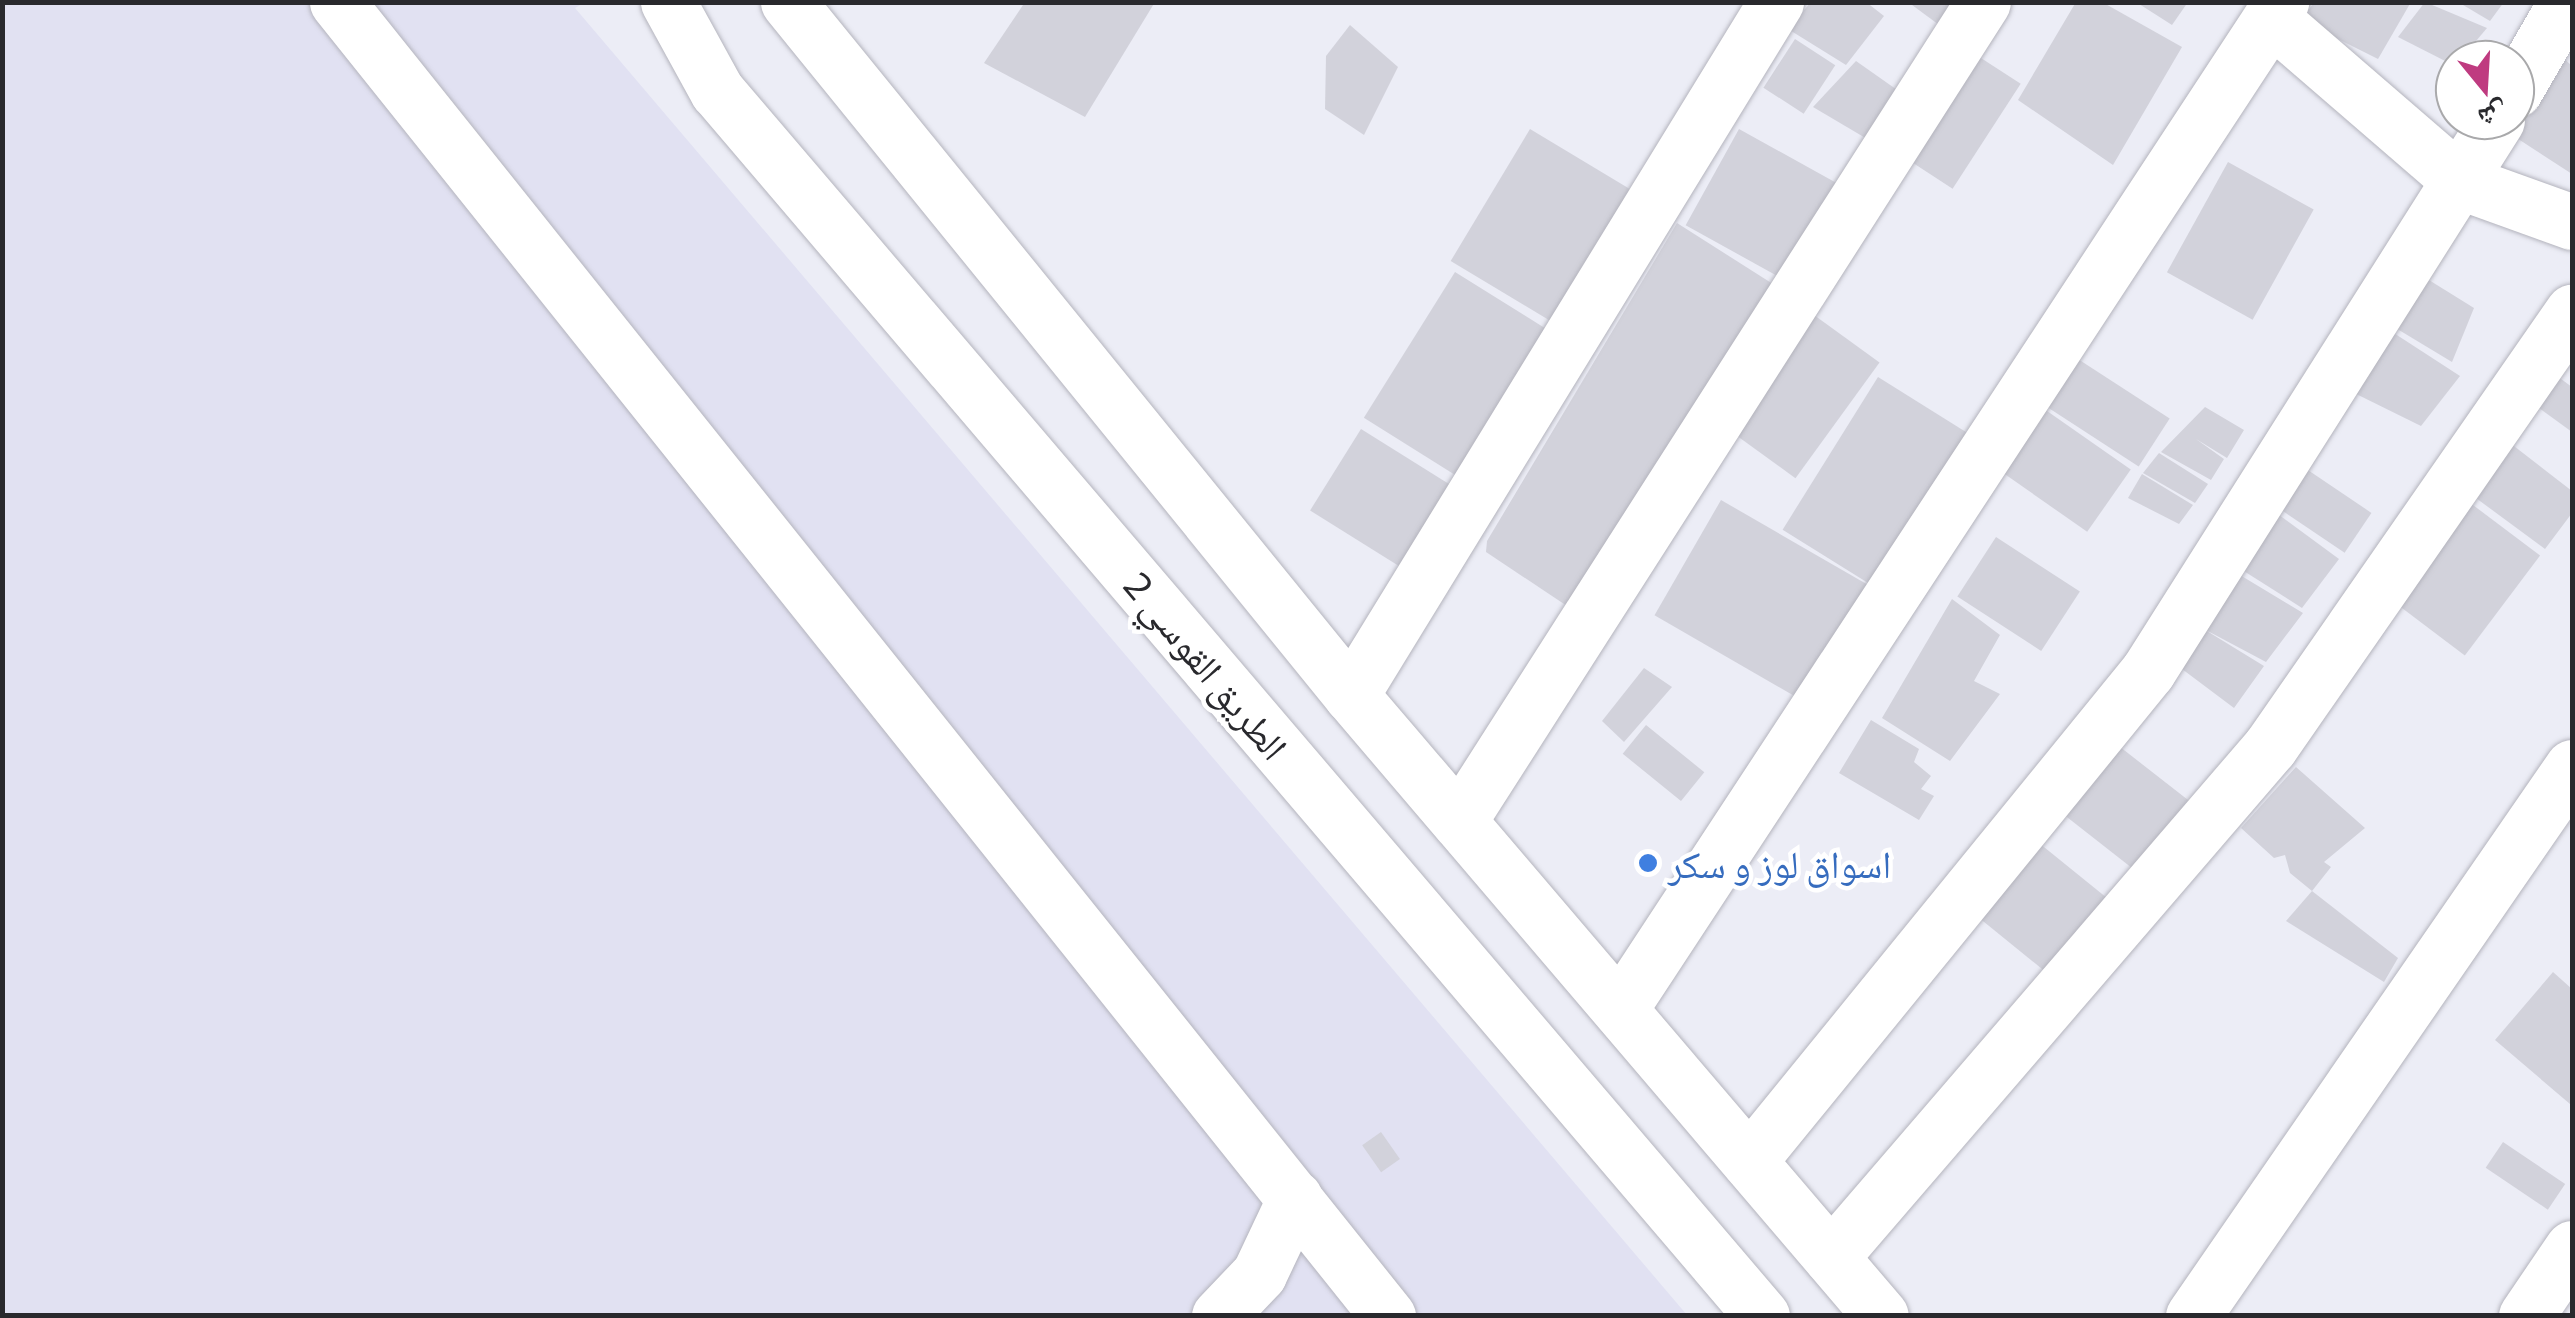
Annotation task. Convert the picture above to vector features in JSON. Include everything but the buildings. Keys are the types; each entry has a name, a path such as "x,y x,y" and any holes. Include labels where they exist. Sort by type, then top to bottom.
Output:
{"main road":[{"path":"337,2 1388,1316"},
{"name":"الطريق القوسي 2","path":"668,2 717,91 1762,1316"},
{"path":"788,2 1351,695 1881,1316"},
{"path":"1351,695 1776,2"},
{"path":"1459,821 1983,2"},
{"path":"2535,55 2566,2"},
{"path":"1620,1009 2276,10 2461,182 2572,222"},
{"path":"1749,1162 2148,671 2485,140"},
{"path":"1831,1257 2270,746 2572,312"},
{"path":"2193,1316 2572,766"},
{"path":"1227,1312 1260,1274 1295,1198"},
{"path":"2526,1316 2572,1248"}],"shaded area":[{"path":"3,2 584,3 575,8 1687,1315 3,1316"}],"place":[{"name":"اسواق لوز و سكر","path":"1648,863"}]}
